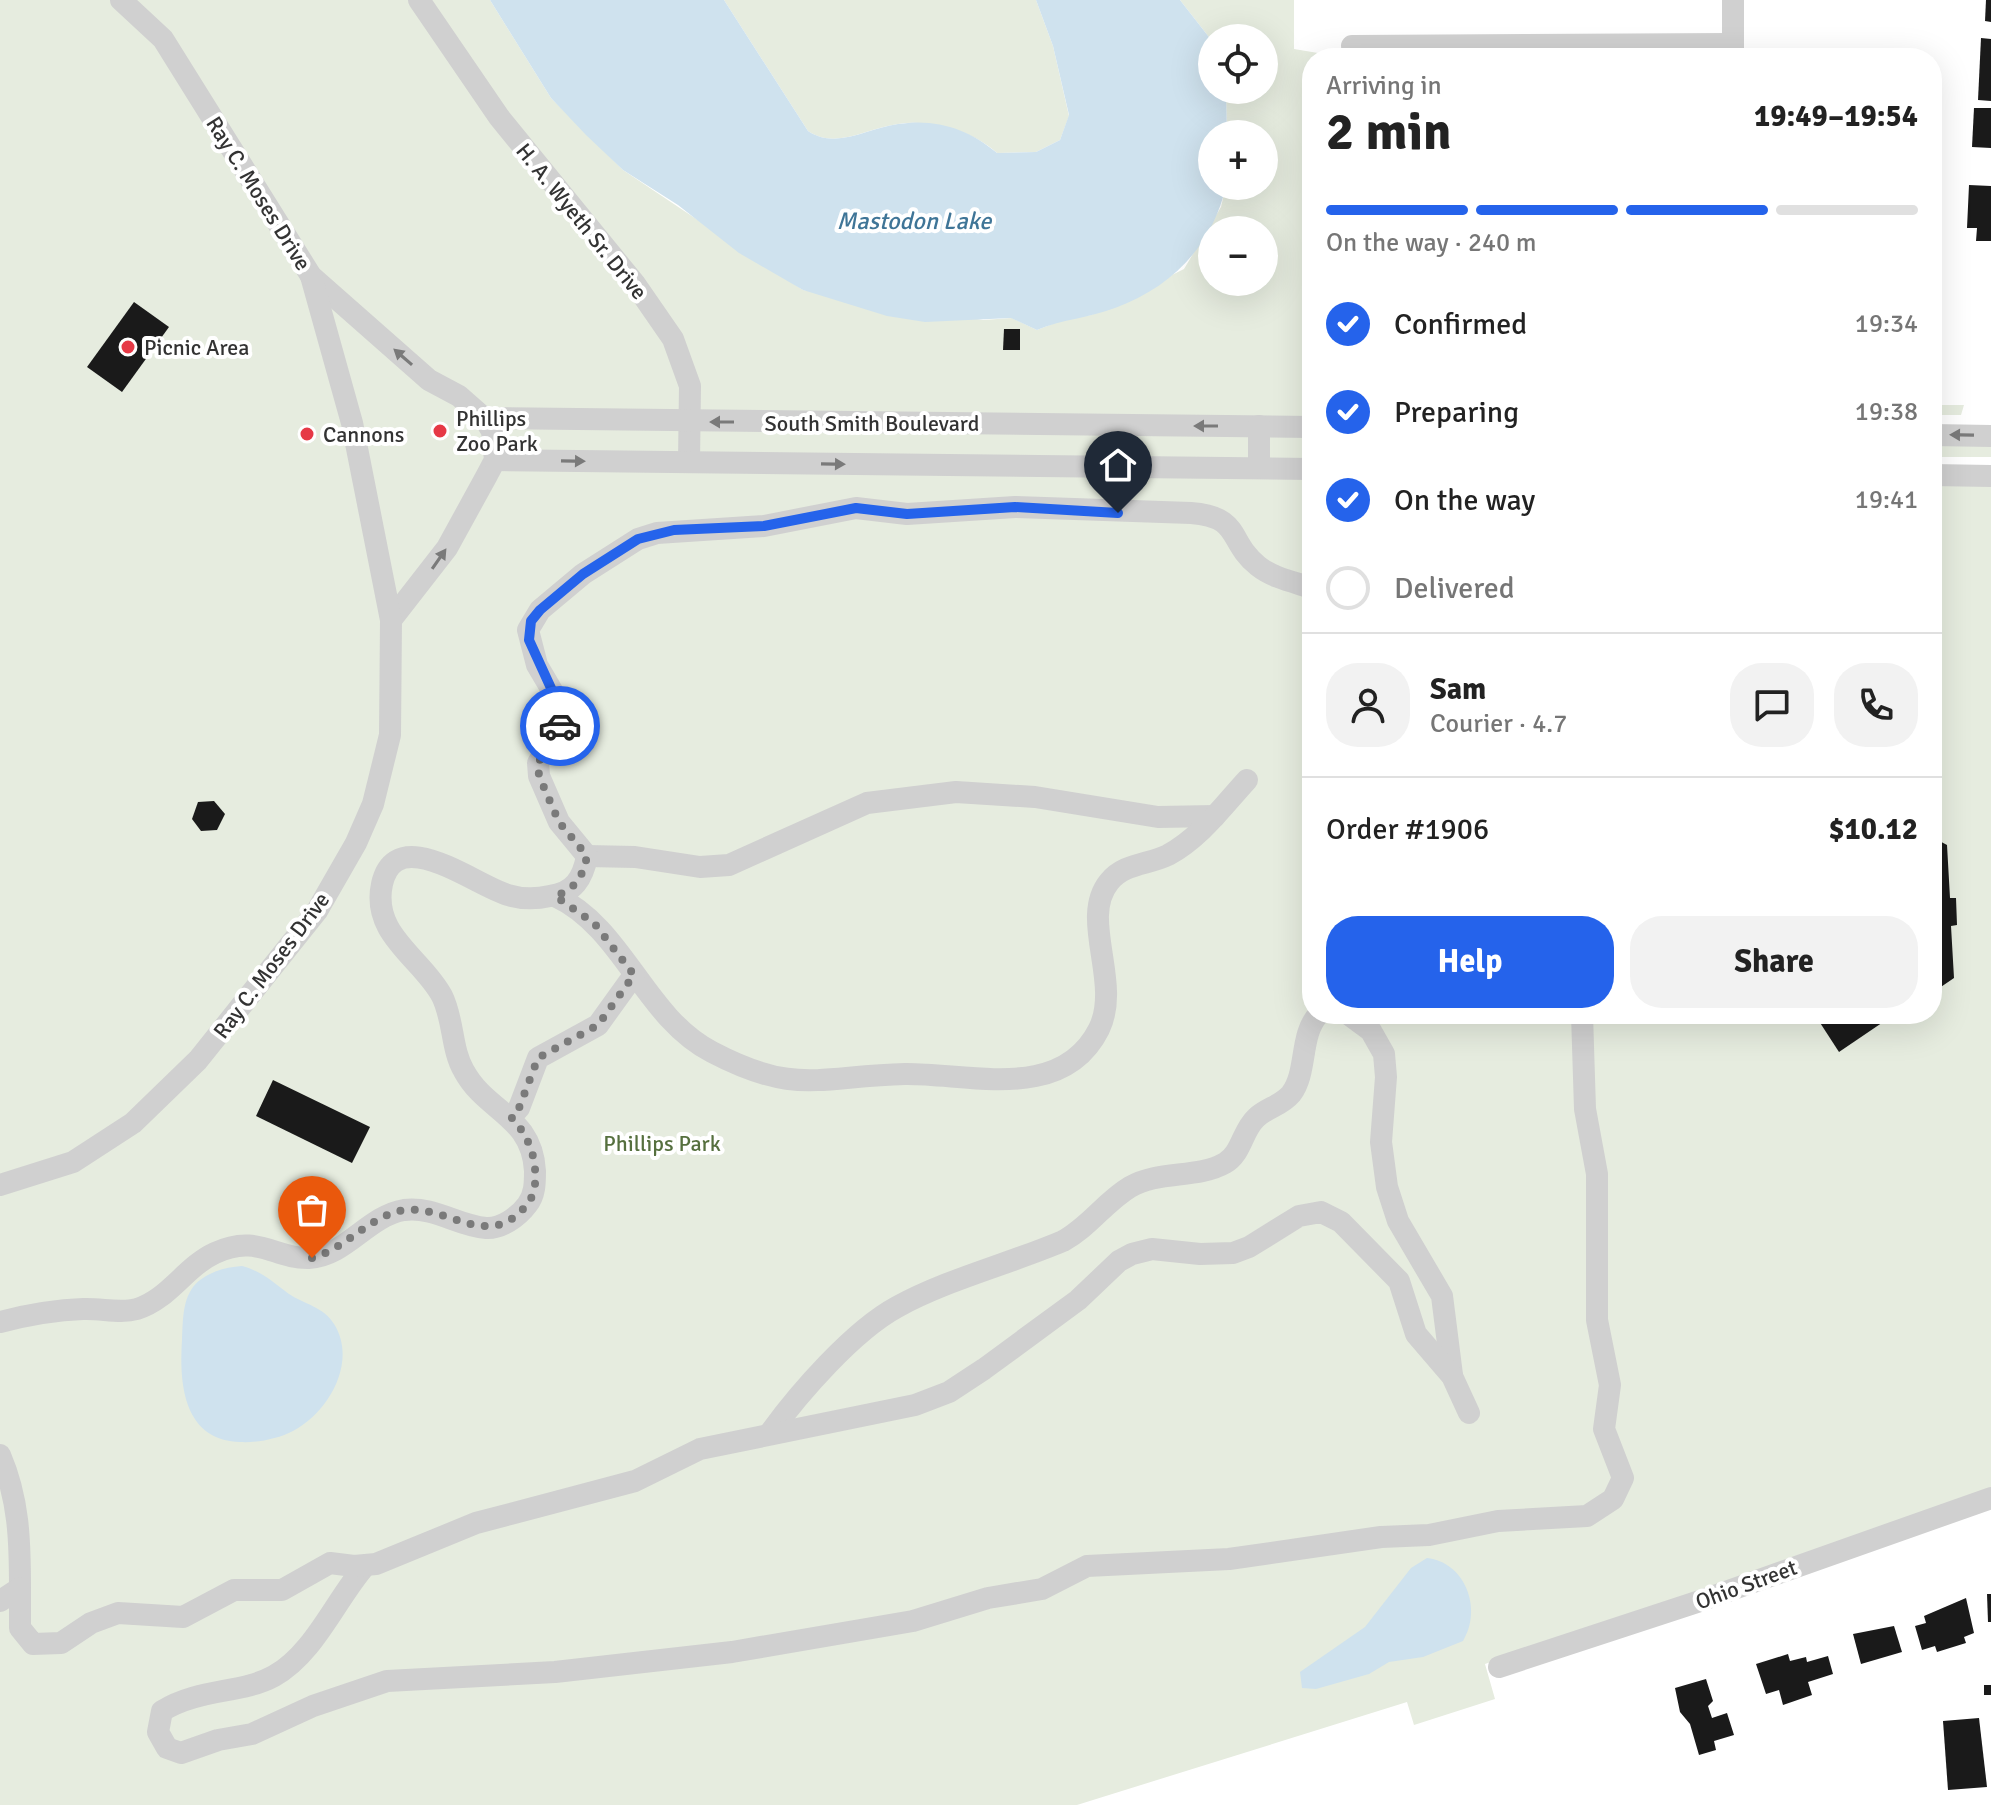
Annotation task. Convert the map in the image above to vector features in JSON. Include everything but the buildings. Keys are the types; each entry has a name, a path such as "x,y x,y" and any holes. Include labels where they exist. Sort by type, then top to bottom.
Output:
{"street":[{"name":"Ray C. Moses Drive","path":"0,1185 73,1162 133,1123 198,1060 317,911 356,843 373,804 390,735 391,620 352,423 311,276 163,39 121,0"},
{"name":"H. A. Wyeth Sr. Drive","path":"419,0 499,117 635,284 673,339 690,386 689,462"},
{"path":"1733,0 1733,48"},
{"path":"1352,46 1504,48"},
{"name":"Ray C. Moses Drive","path":"311,276 429,380 459,396 484,418"},
{"name":"South Smith Boulevard","path":"484,418 1302,427"},
{"path":"391,620 447,548 495,460 492,431 484,418"},
{"path":"1259,426 1259,468"},
{"path":"1942,435 1991,436"},
{"name":"South Smith Boulevard","path":"495,460 1302,469"},
{"path":"1942,475 1991,476"},
{"path":"1215,816 1158,817 1035,797 956,792 867,803 729,865 700,867 635,857 587,856 559,822 539,776 538,763 562,720 557,699 537,665 528,630 540,610 583,574 638,539 674,530 764,526 856,508 907,514 1015,507 1205,514 1226,523 1255,564 1302,584"},
{"path":"555,896 594,923 680,1030 695,1043 763,1076 808,1083 899,1074 992,1081 1032,1077 1081,1053 1098,1029 1107,998 1098,912 1108,883 1122,870 1169,854 1215,816 1247,780"},
{"path":"0,1322 55,1310 135,1310 164,1294 201,1261 230,1247 263,1247 312,1258 339,1248 378,1219 407,1210 434,1212 473,1226 494,1228 518,1215 530,1202 535,1188 533,1153 523,1130 478,1090 462,1069 440,993 385,923 381,909 383,881 395,859 405,855 451,868 512,896 555,896 576,885 584,873 587,856"},
{"path":"511,1117 519,1108 538,1058 598,1025 634,975"},
{"path":"770,1433 810,1383 864,1331 896,1307 1063,1241 1139,1183 1224,1163 1238,1150 1254,1120 1281,1104 1294,1090 1313,1024"},
{"path":"1362,1024 1371,1031 1384,1054 1386,1077 1381,1122 1387,1187 1398,1221 1442,1296 1452,1376"},
{"path":"365,1566 324,1625 281,1672 261,1681 201,1693 162,1711 158,1732 167,1748 181,1753 218,1740 242,1737 328,1700 387,1681 555,1672 702,1657 913,1621 988,1598 1042,1589 1087,1566 1229,1559 1381,1537 1429,1535 1498,1521 1580,1517 1596,1513 1613,1499 1623,1478 1604,1429 1610,1385 1597,1320 1597,1174 1584,1096 1582,1024"},
{"path":"0,1455 14,1491 18,1518 20,1628 33,1644 61,1643 91,1623 118,1613 183,1617 234,1590 289,1588 330,1563 365,1566 402,1556 476,1523 635,1481 700,1449 915,1405 949,1392 1053,1320 1132,1254 1152,1249 1200,1254 1233,1253 1249,1247 1299,1216 1321,1212 1341,1222 1399,1281 1416,1334 1452,1376 1469,1413"},
{"name":"Ohio Street","path":"1499,1667 1700,1601 1991,1498"},
{"path":"0,1601 20,1588"}],"green space":[{"name":"Phillips Park","path":"0,0 490,0 551,98 623,170 803,290 983,320 1012,318 1037,330 1065,319 1091,315 1184,269 1198,246 1198,296 1278,296 1278,216 1216,216 1223,200 1278,200 1278,120 1227,120 1226,104 1278,104 1278,24 1199,24 1180,0 1294,0 1294,49 1302,50 1302,1024 1942,1024 1942,482 1991,483 1991,1494 1485,1664 1495,1699 1414,1725 1407,1702 1077,1805 0,1805"},
{"path":"724,0 1036,0 1053,46 1069,116 1060,140 1036,152 997,153 964,133 924,123 886,126 841,138 819,136 808,131"},
{"path":"1942,405 1964,405 1961,415 1942,415"},
{"path":"1942,441 1991,441 1991,457 1942,457"}],"water":[{"name":"Mastodon Lake","path":"490,0 724,0 808,131 819,136 841,138 898,124 939,124 975,138 997,153 1036,152 1060,140 1069,115 1053,46 1036,0 1180,0 1199,24 1198,104 1226,104 1227,120 1198,120 1198,200 1222,200 1216,216 1198,216 1198,248 1187,262 1154,289 1115,308 1037,330 1011,318 925,322 887,316 803,290 739,253 678,205 623,170 551,98"},
{"path":"242,1266 261,1274 330,1318 341,1339 343,1354 336,1385 318,1412 306,1423 281,1436 246,1442 221,1439 207,1432 196,1421 184,1392 181,1357 184,1313 193,1287 215,1272"},
{"path":"1427,1558 1451,1568 1467,1589 1471,1615 1463,1641 1423,1657 1389,1662 1369,1674 1316,1689 1302,1688 1300,1672 1365,1627 1411,1568"}],"way so far":[{"path":"312,1258 339,1248 378,1219 393,1213 421,1210 473,1226 494,1228 518,1215 530,1202 535,1188 533,1153 523,1130 511,1117 519,1108 532,1067 545,1052 587,1034 598,1025 623,995 634,975 594,923 568,902 555,896 576,885 584,873 587,856 559,822 539,776 538,763 543,751 560,726"}],"place":[{"name":"Picnic Area","path":"128,347"},
{"name":"Phillips Zoo Park","path":"440,431"},
{"name":"Cannons","path":"307,434"}],"route":[{"path":"560,726 561,710 537,665 529,640 531,621 583,574 638,539 674,530 731,530 764,526 856,508 907,514 981,512 1015,507 1118,513"}]}
